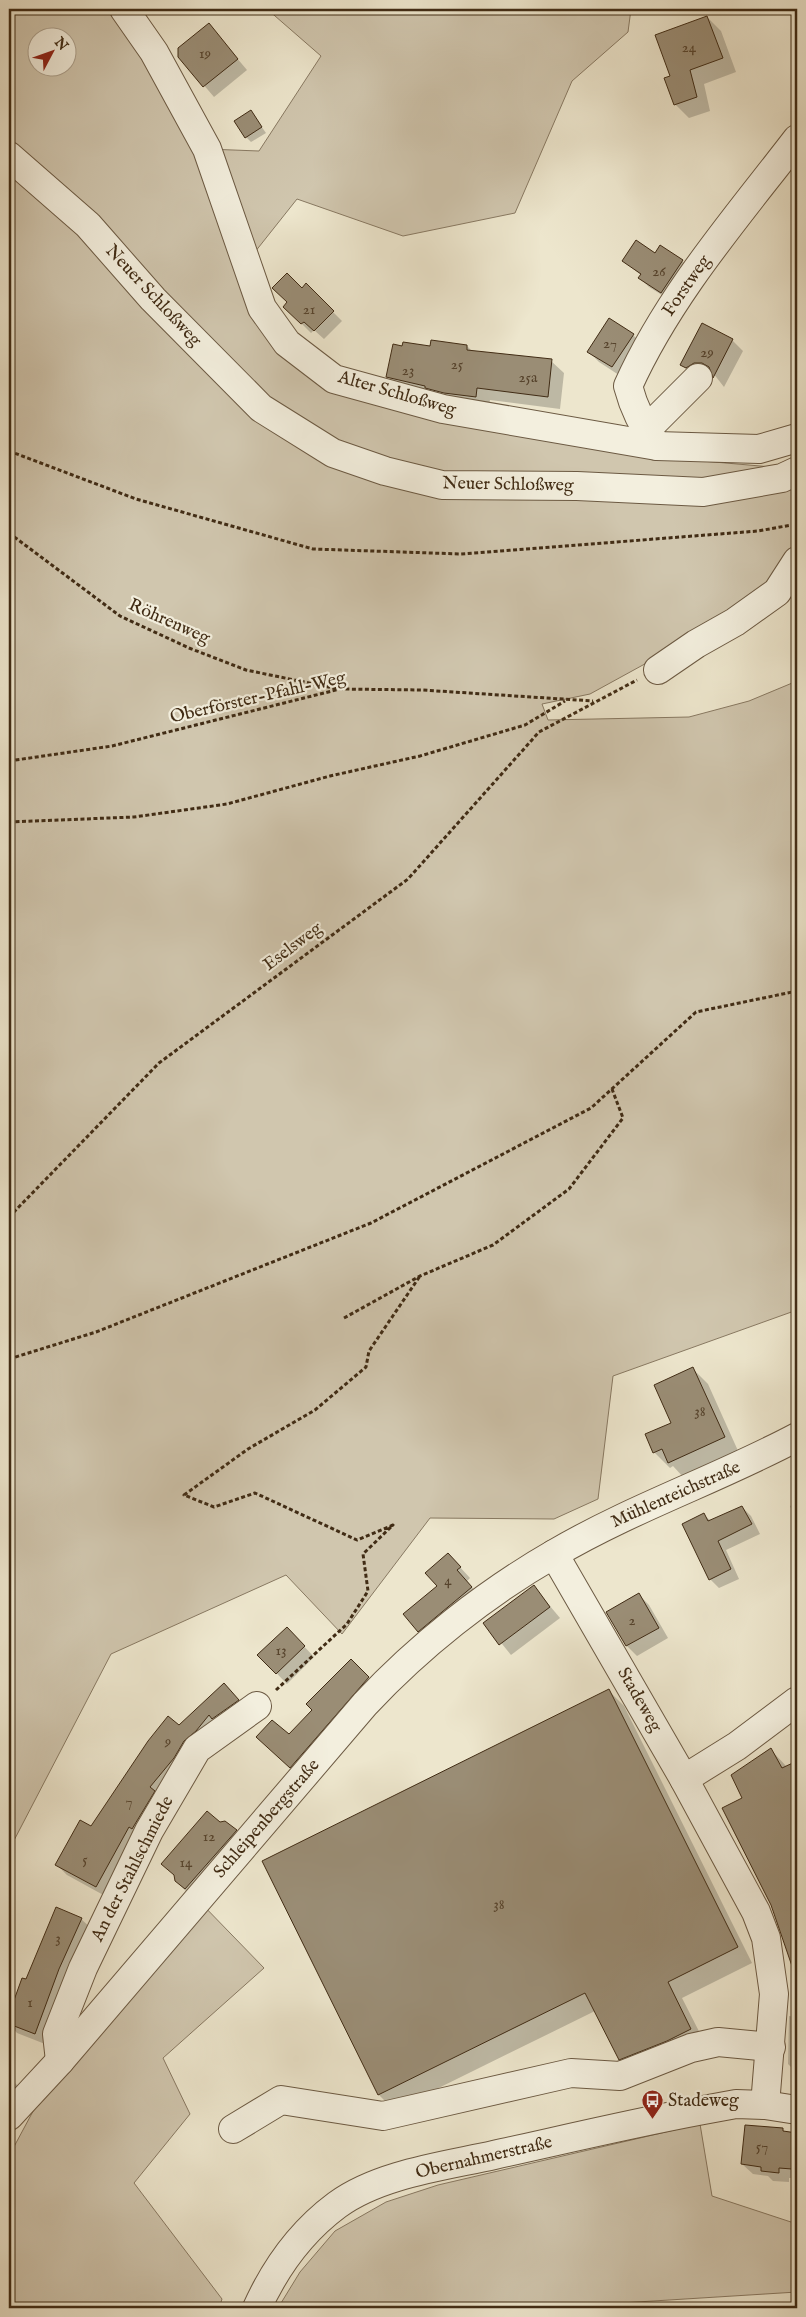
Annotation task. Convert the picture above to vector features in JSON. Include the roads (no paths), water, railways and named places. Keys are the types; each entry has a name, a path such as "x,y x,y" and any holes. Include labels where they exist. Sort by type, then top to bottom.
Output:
{"street":[{"name":"Alter Schloßweg","path":"124,9 154,52 208,149 262,308 288,343 334,379 443,409 651,438 759,449 797,438"},
{"name":"Forstweg","path":"651,438 634,408 628,386 642,356 704,262 797,138"},
{"name":"Neuer Schloßweg","path":"9,156 88,225 153,299 261,408 333,453 385,471 442,485 577,486 703,492 782,478 797,471"},
{"path":"651,438 698,378"},
{"path":"658,670 696,644 735,622 777,592 797,561"},
{"name":"Mühlenteichstraße","path":"554,1554 612,1523 752,1461 797,1437"},
{"name":"Stadeweg","path":"554,1554 684,1779 756,1912 766,1938 774,1994 765,2105"},
{"name":"Schleipenbergstraße","path":"9,2116 60,2061 398,1669 442,1632 505,1586 554,1554"},
{"path":"684,1779 737,1746 797,1701"},
{"name":"An der Stahlschmiede","path":"60,2061 57,2034 60,2025 83,1968 149,1831 197,1749 257,1706"},
{"path":"233,2129 281,2100 383,2116 571,2073 620,2076 691,2048 718,2042 771,2047"},
{"name":"Obernahmerstraße","path":"257,2308 280,2265 297,2243 338,2204 363,2190 426,2170 652,2120 736,2104 765,2105 797,2110"}],"place":[{"name":"Stadeweg","path":"652,2120"}]}
